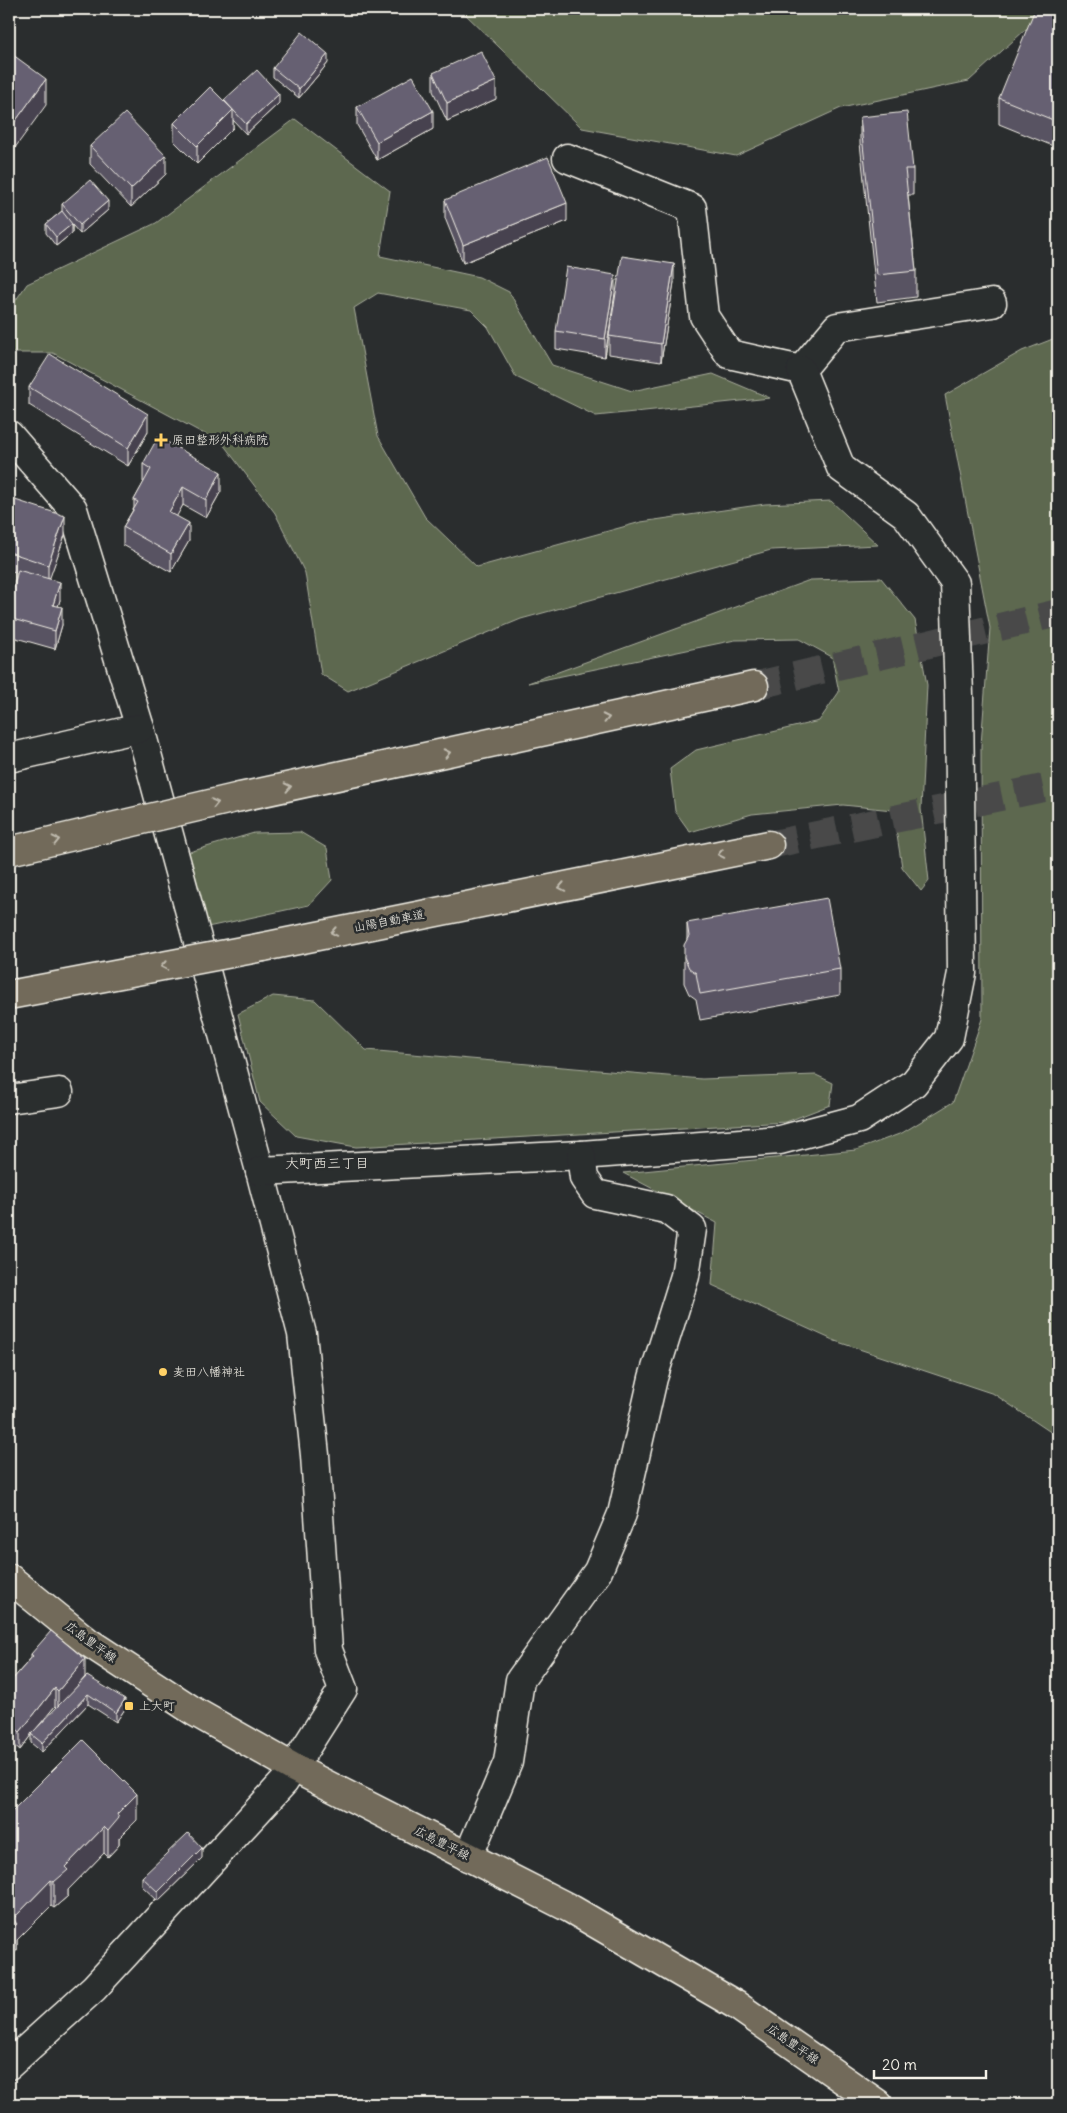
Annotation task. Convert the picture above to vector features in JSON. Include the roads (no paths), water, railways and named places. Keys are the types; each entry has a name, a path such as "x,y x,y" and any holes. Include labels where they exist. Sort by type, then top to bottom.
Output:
{"main road":[{"path":"9,851 240,797 754,686"},
{"name":"山陽自動車道","path":"9,995 263,947 769,845"},
{"name":"広島豊平線","path":"9,1578 88,1642 195,1712 294,1768 571,1909 736,2004 871,2102"}],"street":[{"path":"567,158 692,208 704,316 728,354 801,370"},
{"path":"801,370 837,327 992,303"},
{"path":"260,1171 581,1155 780,1140 859,1119 914,1083 949,1038 962,973 959,695 955,583 906,515 841,468 801,370"},
{"path":"9,436 73,509 140,728 260,1171 302,1334 315,1455 328,1650 343,1689 284,1782 94,1988 9,2064"},
{"path":"9,758 140,728"},
{"path":"9,1099 59,1092"},
{"path":"468,1857 508,1762 520,1680 598,1571 622,1514 653,1378 685,1276 692,1229 666,1209 595,1194 584,1178 581,1155"}],"tunnel":[{"path":"754,686 1058,613"},
{"path":"769,845 1058,785"}],"place":[{"name":"原田整形外科病院","path":"161,440"},
{"name":"麦田八幡神社","path":"163,1372"},
{"name":"上大町","path":"129,1706"}],"district":[{"name":"大町西三丁目","path":"327,1163"}]}
